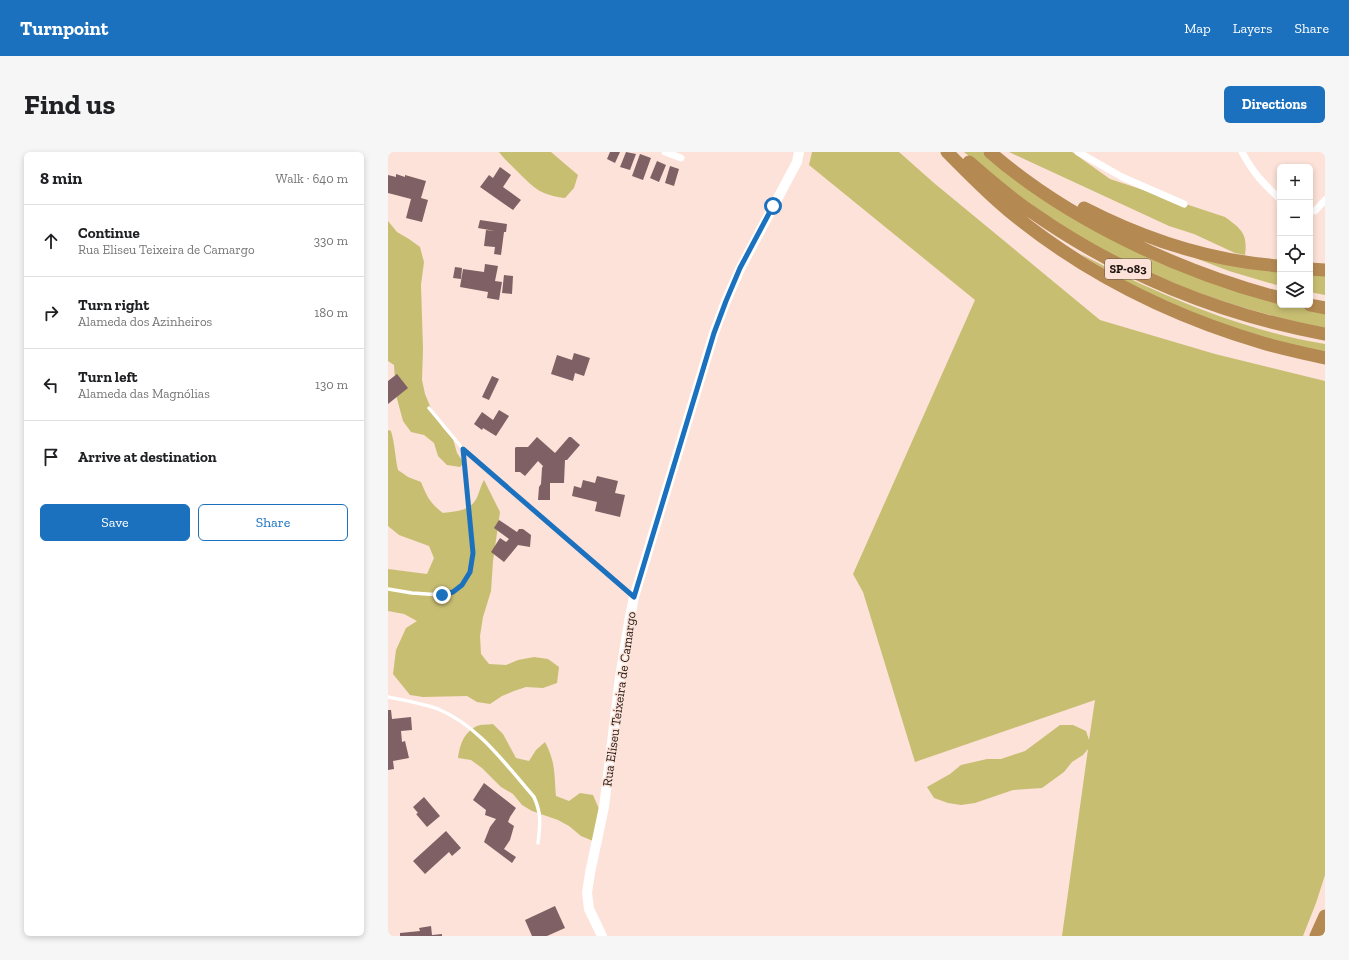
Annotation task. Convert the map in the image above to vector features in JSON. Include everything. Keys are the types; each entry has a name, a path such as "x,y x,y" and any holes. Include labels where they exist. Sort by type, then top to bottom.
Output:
{"highway":[{"path":"947,152 1008,210 1028,226 1076,259 1126,288 1150,301 1214,327 1264,343 1325,358"},
{"name":"SP-083","path":"957,152 1009,196 1033,214 1083,245 1108,258 1186,295 1214,305 1270,323 1325,334"},
{"name":"SP-083","path":"990,152 1055,200 1112,232 1194,270 1250,290 1277,297"},
{"path":"995,152 1072,201 1136,232 1172,245 1215,257 1277,266"},
{"path":"1313,269 1325,270"},
{"path":"1313,306 1325,308"},
{"path":"1316,936 1325,916"}],"street":[{"path":"666,152 681,158"},
{"name":"Rua Eliseu Teixeira de Camargo","path":"602,936 589,909 587,893 593,843 604,807 620,677 634,597 714,333 740,268 797,162 799,152"},
{"path":"1078,152 1122,178 1184,204"},
{"path":"1242,152 1251,169 1277,196"},
{"path":"1313,210 1325,200"}],"lane":[{"path":"429,408 463,449 634,597"},
{"path":"388,589 412,593 442,595 453,592 462,585 470,572 473,553 463,449"},
{"path":"388,697 438,709 453,717 480,736 534,797 539,808 540,819 538,843"}],"shaded area":[{"path":"499,152 551,152 578,175 574,188 565,198 544,193 530,183"},
{"path":"812,152 899,152 934,183 1100,320 1215,354 1325,381 1325,875 1303,936 1062,936 1088,749 1083,755 1072,762 1064,772 1042,788 1013,790 975,803 961,805 948,803 934,798 927,787 950,774 961,765 987,759 1001,759 1025,751 1060,725 1073,725 1086,731 1089,740 1095,700 915,762 863,592 853,574 975,300 809,165"},
{"path":"964,152 983,152 1008,171 1073,215 1277,301 1277,308 1306,308 1325,312 1325,328 1289,320 1217,299 1148,272 1082,238 1006,186"},
{"path":"1009,152 1072,152 1110,179 1225,217 1242,232 1246,248 1245,255 1235,253 1194,234 1169,226"},
{"path":"388,221 397,232 420,247 424,262 421,285 423,349 422,380 425,394 430,406 443,428 453,439 457,453 464,463 460,467 447,465 438,456 434,443 424,435 411,432 403,421 396,395 394,365 388,361"},
{"path":"1177,251 1277,270 1277,285 1229,271"},
{"path":"1079,253 1168,296 1198,308 1260,329 1325,344 1325,354 1251,336 1135,289"},
{"path":"1313,273 1325,274 1325,295 1313,293"},
{"path":"388,430 391,431 398,470 408,477 421,482 429,499 443,513 464,509 472,504 478,495 484,480 500,512 493,561 491,591 483,617 480,636 481,654 489,664 506,665 518,660 534,657 548,659 559,667 557,683 543,688 526,687 502,696 490,704 477,702 467,696 423,697 410,695 393,674 396,650 406,628 417,621 404,614 388,611 388,569 427,574 434,558 429,546 399,535 388,526"},
{"path":"493,724 503,734 516,758 529,761 536,750 545,742 549,749 553,763 556,796 569,801 580,793 593,795 599,809 593,841 581,836 569,826 558,820 532,811 522,805 513,794 501,787 482,768 471,760 458,758 461,744 468,732 479,725"}],"building":[{"path":"610,152 620,152 615,163 607,159"},
{"path":"626,152 636,154 630,170 620,167"},
{"path":"640,154 651,158 643,180 632,176"},
{"path":"657,161 666,165 659,182 650,178"},
{"path":"670,166 679,169 674,186 665,183"},
{"path":"500,167 511,175 503,187 521,200 513,210 480,187 489,175 493,178"},
{"path":"396,174 426,181 421,198 428,200 422,222 406,218 411,199 388,193 388,175 396,177"},
{"path":"480,220 507,224 506,232 504,232 501,255 494,254 495,247 484,246 486,230 495,231 478,228"},
{"path":"485,264 498,266 495,281 502,282 499,300 487,298 488,292 460,287 463,269 484,272"},
{"path":"455,267 462,268 461,279 453,278"},
{"path":"504,275 513,276 512,294 502,293"},
{"path":"574,353 590,358 584,376 575,373 573,381 551,374 557,355 572,360"},
{"path":"397,374 408,388 388,404 388,381"},
{"path":"492,376 499,379 489,400 482,397"},
{"path":"499,410 509,416 496,436 483,428 482,430 474,424 482,412 493,420"},
{"path":"537,437 555,453 569,437 580,445 567,460 565,460 564,483 550,483 550,500 538,500 543,466 538,461 525,476 520,472 515,472 515,448 528,447"},
{"path":"597,476 618,481 615,493 625,495 620,517 595,511 597,502 572,496 574,486 581,488 583,480 595,483"},
{"path":"499,520 517,532 519,529 523,529 531,535 530,547 518,545 504,562 491,552 500,538 506,542 509,539 494,528"},
{"path":"388,710 391,710 392,719 411,717 412,730 401,731 402,742 405,741 409,758 393,761 394,769 388,770"},
{"path":"484,783 516,808 508,822 514,826 510,840 504,849 516,857 512,863 484,842 490,827 496,819 485,815 486,810 473,800"},
{"path":"424,797 440,816 427,827 416,814 418,813 413,807"},
{"path":"446,831 461,848 452,856 449,852 425,874 413,861"},
{"path":"555,906 565,928 547,936 532,936 525,920"},
{"path":"431,926 432,935 442,934 442,936 400,936 400,933 420,931 419,928"}],"route":[{"path":"442,595 453,592 462,585 470,572 473,553 463,449 634,597 714,333 740,268 773,206"}]}
